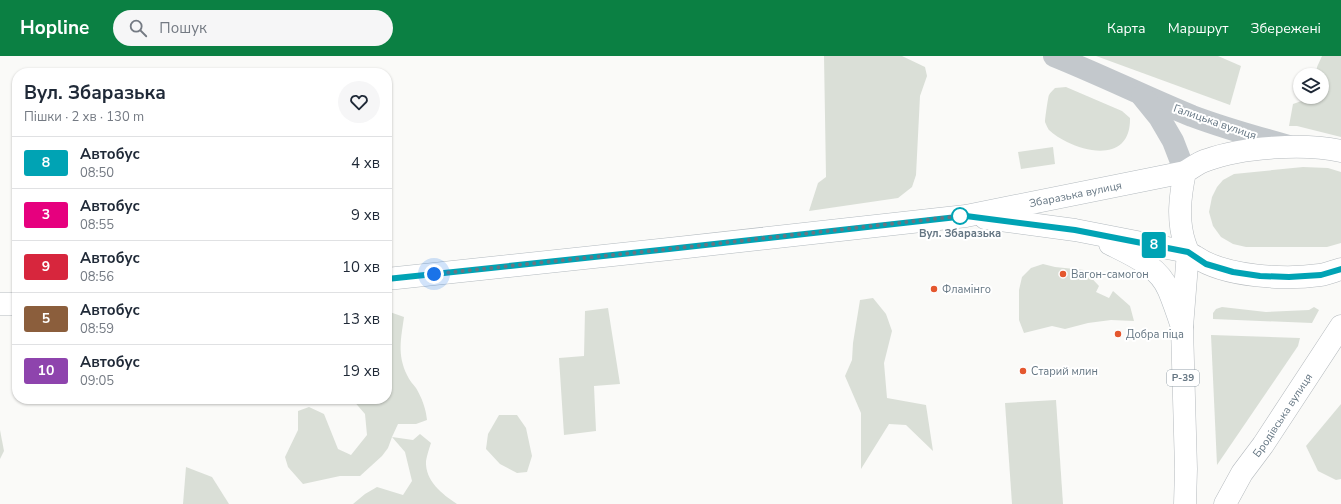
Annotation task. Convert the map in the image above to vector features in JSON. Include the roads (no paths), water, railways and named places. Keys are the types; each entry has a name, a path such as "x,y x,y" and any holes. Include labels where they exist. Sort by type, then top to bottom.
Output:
{"main road":[{"name":"Збаразька вулиця","path":"392,278 966,216 1185,172 1205,160 1233,152 1290,147 1330,148 1341,151"},
{"name":"Р-39","path":"1185,172 1181,192 1180,230 1188,252 1182,327 1186,469 1185,504"},
{"name":"Збаразька вулиця","path":"966,216 1087,232 1188,252"},
{"path":"1087,232 1140,260 1158,274 1169,290 1182,327"},
{"path":"1188,252 1206,264 1233,272 1260,276 1289,277 1321,275 1341,269"},
{"path":"0,304 12,304"},
{"name":"Бродівська вулиця","path":"1225,504 1242,473 1263,445 1341,326"}],"street":[{"name":"Галицька вулиця","path":"1054,56 1099,74 1142,95 1193,116 1290,147"},
{"name":"Галицька вулиця","path":"1142,95 1159,116 1172,141 1185,172"}],"place":[{"name":"Вул. Збаразька","path":"960,216"},
{"name":"Вагон-самогон","path":"1063,274"},
{"name":"Фламінго","path":"934,289"},
{"name":"Добра піца","path":"1118,334"},
{"name":"Старий млин","path":"1023,371"}]}
